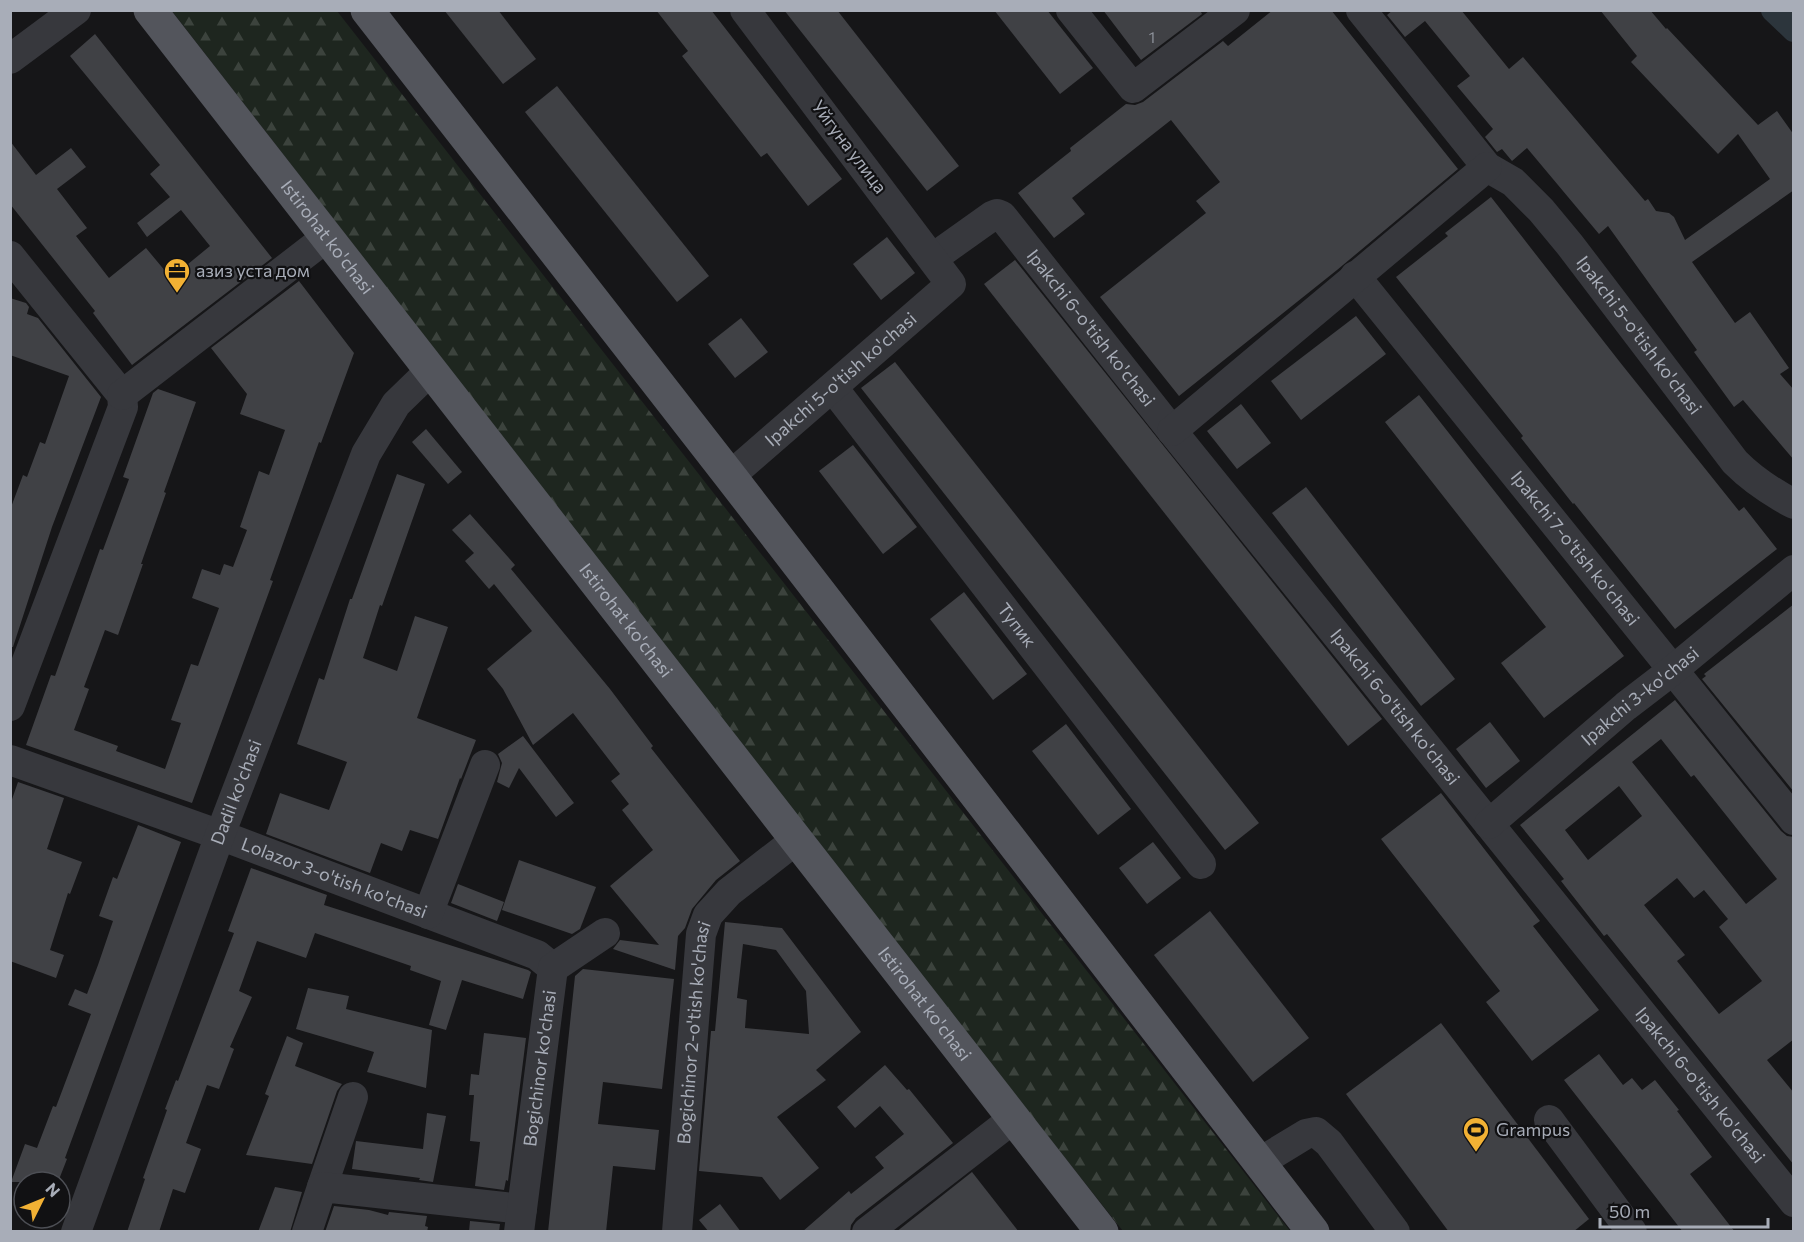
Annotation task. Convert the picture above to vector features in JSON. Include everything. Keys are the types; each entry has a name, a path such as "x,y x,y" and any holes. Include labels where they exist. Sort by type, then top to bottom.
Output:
{"main road":[{"name":"Istirohat ko'chasi","path":"150,10 1102,1232"},
{"path":"367,10 1314,1232"}],"street":[{"path":"10,58 76,10"},
{"name":"Уйгуна улица","path":"745,10 951,284"},
{"path":"1071,10 1132,88 1235,10"},
{"name":"Ipakchi 5-o'tish ko'chasi","path":"1361,10 1487,167 1513,182 1541,210 1736,462 1752,478 1794,504"},
{"path":"1172,431 1487,167"},
{"name":"Ipakchi 6-o'tish ko'chasi","path":"933,258 997,214 1002,216 1172,431 1794,1202"},
{"path":"122,395 327,237"},
{"path":"10,256 122,395 123,407 10,706"},
{"name":"Ipakchi 7-o'tish ko'chasi","path":"1355,276 1794,820"},
{"name":"Ipakchi 5-o'tish ko'chasi","path":"730,476 951,284"},
{"name":"Dadil ko'chasi","path":"76,1232 220,835 366,454 396,404 431,370"},
{"name":"Тупик","path":"833,388 1201,864"},
{"name":"Ipakchi 3-ko'chasi","path":"1489,824 1626,706 1794,570"},
{"name":"Lolazor 3-o'tish ko'chasi","path":"10,760 220,835 537,955 553,968"},
{"path":"428,914 484,765"},
{"name":"Bogichinor 2-o'tish ko'chasi","path":"677,1232 701,934 708,915 729,892 796,840"},
{"name":"Bogichinor ko'chasi","path":"521,1220 553,968 605,933"},
{"path":"307,1232 353,1097"},
{"path":"867,1232 1013,1119"},
{"path":"1549,1120 1632,1232"},
{"path":"1260,1162 1306,1134 1316,1132 1329,1143 1395,1232"},
{"path":"322,1187 521,1220"}],"green space":[{"path":"172,11 337,11 1290,1231 1123,1231 856,894"}],"building":[{"path":"444,10 498,10 536,59 503,84"},
{"path":"656,10 711,10 842,179 808,206 767,153 761,157 682,56 688,51"},
{"path":"784,10 837,10 959,166 927,191"},
{"path":"994,10 1047,10 1093,68 1060,94"},
{"path":"1103,10 1200,10 1202,14 1141,60"},
{"path":"1273,10 1331,10 1458,169 1337,270 1179,396 1100,297 1206,213 1196,201 1220,182 1171,120 1072,198 1085,214 1054,238 1018,193 1126,104 1135,105 1143,102 1223,41 1228,46"},
{"path":"1393,10 1461,10 1509,69 1523,57 1645,201 1648,199 1656,211 1669,213 1674,217 1685,240 1770,179 1738,134 1718,154 1631,62 1637,56 1600,10 1650,10 1758,125 1777,111 1794,135 1794,190 1692,262 1735,323 1750,312 1789,368 1780,374 1794,390 1794,460 1743,400 1734,407 1694,352 1697,350 1608,226 1599,234 1527,148 1512,161 1502,149 1497,152 1485,137 1493,129 1457,86 1470,76 1425,21 1405,37 1387,15"},
{"path":"95,34 272,258 132,365 93,313 95,311 10,204 10,141 36,175 71,148 86,167 57,189 87,228 76,236 109,278 146,248 171,278 210,246 181,210 147,237 137,223 170,197 150,174 160,165 70,56"},
{"path":"557,86 709,276 677,302 525,112"},
{"path":"1491,197 1739,511 1744,507 1777,549 1675,629 1573,504 1521,438 1523,436 1396,277 1448,236 1445,233"},
{"path":"887,237 915,273 881,300 853,264"},
{"path":"1015,260 1382,719 1348,746 984,284"},
{"path":"299,281 354,353 321,443 319,442 270,580 273,581 192,803 26,745 51,675 55,676 100,549 103,550 129,479 123,477 153,393 158,389 196,402 118,635 105,630 84,687 89,689 74,730 118,746 116,751 165,769 181,723 171,720 191,664 198,666 219,608 192,598 202,569 220,575 224,564 233,567 247,530 240,527 259,471 269,475 285,430 240,414 247,394 211,348"},
{"path":"10,298 26,303 29,307 27,314 38,318 101,397 52,527 13,647 10,647 10,510 23,475 27,477 40,442 45,444 69,376 10,355"},
{"path":"1356,316 1386,354 1301,420 1271,381"},
{"path":"741,318 768,352 735,378 708,344"},
{"path":"895,362 1259,823 1225,850 861,388"},
{"path":"1419,395 1624,656 1544,718 1501,663 1546,627 1385,422"},
{"path":"1241,404 1271,443 1237,469 1207,431"},
{"path":"426,429 462,472 448,484 412,442"},
{"path":"853,445 917,527 883,554 819,471"},
{"path":"397,474 425,484 363,658 397,671 415,616 448,627 417,718 476,740 438,839 410,830 402,851 381,843 370,873 266,834 280,793 329,810 347,762 297,744 319,678 324,680 350,599 352,599"},
{"path":"1306,487 1455,679 1421,706 1272,513"},
{"path":"470,514 515,565 511,569 610,689 653,746 651,748 740,861 716,880 692,909 685,928 678,936 675,970 613,949 620,940 659,945 610,886 653,850 622,810 629,804 611,781 620,774 573,713 533,745 503,689 487,669 532,631 494,584 489,589 465,561 474,553 452,530"},
{"path":"964,592 1027,674 993,700 930,619"},
{"path":"1794,604 1794,792 1702,679 1706,676 1704,674"},
{"path":"1675,700 1781,831 1787,836 1794,837 1794,1039 1767,1060 1794,1093 1794,1165 1607,934 1604,936 1561,881 1564,879 1520,825","holes":["1661,739 1691,777 1694,775 1777,879 1746,904 1632,762","1619,786 1642,816 1588,860 1565,830","1677,878 1694,898 1704,890 1728,919 1719,927 1762,981 1719,1014 1677,961 1685,955 1644,905"]},
{"path":"1490,722 1520,761 1486,788 1456,749"},
{"path":"1066,724 1131,809 1098,835 1032,751"},
{"path":"523,736 574,803 556,817 519,768 509,788 497,782 502,763 498,754"},
{"path":"18,782 64,798 47,849 82,862 70,894 68,893 50,950 64,955 56,978 10,961 10,805"},
{"path":"1441,793 1540,921 1533,926 1599,1010 1532,1061 1486,1002 1500,991 1381,839"},
{"path":"138,825 181,842 65,1158 67,1159 63,1170 15,1170 25,1144 37,1148 53,1106 56,1107 91,1014 68,1005 75,989 87,994 113,921 99,916 113,877 117,879"},
{"path":"1153,842 1181,878 1147,904 1119,868"},
{"path":"519,860 596,887 580,929 572,934 502,910"},
{"path":"251,868 327,895 324,905 528,970 531,972 523,999 462,980 446,1030 429,1025 441,981 410,970 411,966 315,933 306,958 257,941 239,991 252,997 230,1047 234,1049 219,1089 207,1085 186,1143 201,1149 185,1193 173,1189 159,1232 127,1232 167,1110 165,1109 176,1080 178,1081 234,933 228,931"},
{"path":"458,884 504,902 497,921 451,903"},
{"path":"1210,911 1309,1038 1253,1082 1154,955"},
{"path":"725,922 782,928 861,1032 816,1070 826,1080 777,1117 819,1168 780,1200 762,1177 699,1171 711,1031 715,1031","holes":["743,944 776,950 806,991 809,1034 745,1028 747,1000 737,998"]},
{"path":"583,969 674,979 662,1089 603,1082 598,1124 659,1130 655,1170 613,1166 606,1232 548,1232 575,976"},
{"path":"308,988 349,996 346,1009 432,1030 426,1088 367,1072 374,1052 296,1029"},
{"path":"1441,1023 1589,1219 1573,1232 1449,1232 1346,1094"},
{"path":"484,1033 526,1038 508,1181 506,1180 504,1190 475,1186 480,1142 470,1141 474,1095 469,1095 471,1074 479,1075"},
{"path":"287,1036 303,1043 295,1066 342,1084 337,1091 312,1164 246,1155 269,1096 265,1094"},
{"path":"1599,1054 1623,1085 1632,1078 1642,1090 1655,1080 1679,1110 1677,1111 1712,1157 1690,1174 1735,1232 1683,1232 1564,1080"},
{"path":"885,1065 907,1090 909,1089 953,1143 856,1218 851,1225 850,1232 802,1232 849,1191 851,1194 884,1168 875,1157 904,1134 880,1106 855,1128 837,1107"},
{"path":"427,1113 446,1116 433,1182 419,1180 420,1178 352,1169 356,1141 423,1149"},
{"path":"972,1172 1019,1232 896,1232"},
{"path":"275,1187 302,1192 290,1232 258,1232"},
{"path":"720,1204 741,1232 709,1232 699,1220"},
{"path":"334,1206 369,1210 388,1215 389,1212 427,1216 425,1226 428,1227 427,1232 325,1232"},
{"path":"470,1221 500,1224 499,1232 469,1232"}],"waterway":[{"path":"1773,10 1794,30"}],"place":[{"name":"азиз уста дом","path":"177,294"},
{"name":"Grampus","path":"1476,1153"}]}
